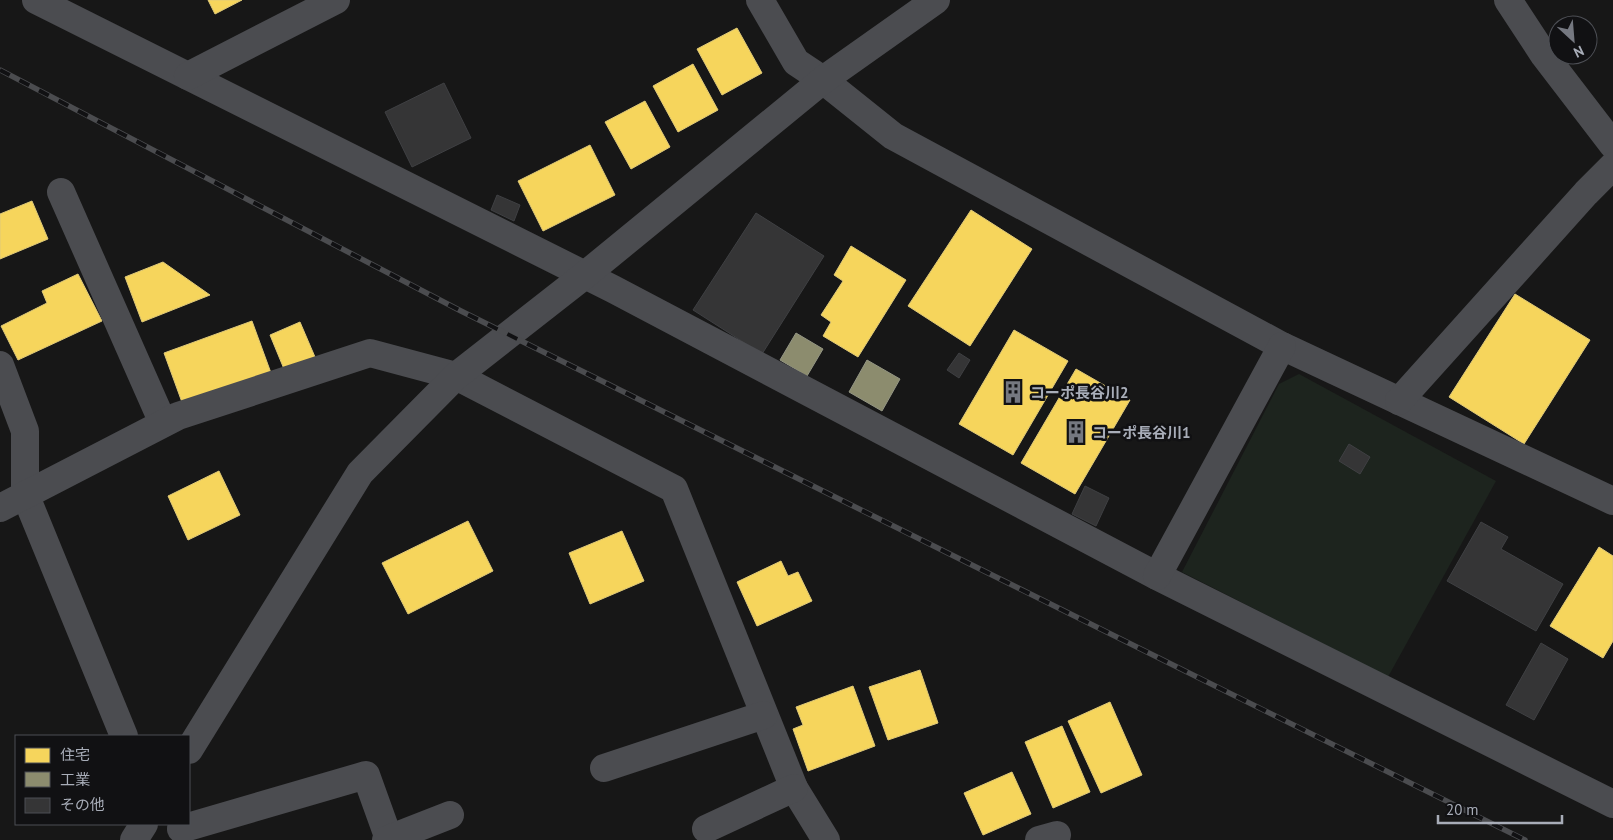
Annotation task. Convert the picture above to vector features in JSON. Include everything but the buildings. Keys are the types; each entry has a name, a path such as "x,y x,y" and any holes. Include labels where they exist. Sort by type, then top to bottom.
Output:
{"street":[{"path":"36,0 585,275 1157,576 1613,804"},
{"path":"188,76 336,0"},
{"path":"760,0 796,62 823,80 893,136 1282,346 1613,501"},
{"path":"190,748 360,473 456,376 585,275 823,80 936,0"},
{"path":"1508,0 1544,55 1613,145"},
{"path":"1399,401 1586,193 1613,166"},
{"path":"61,192 163,423"},
{"path":"1157,576 1282,346"},
{"path":"0,508 178,416 370,353 456,376 674,489 794,788 826,840"},
{"path":"0,365 25,431 25,494 124,735"},
{"path":"604,768 764,715"},
{"path":"182,831 366,774 388,839 450,815"},
{"path":"706,829 794,788"},
{"path":"134,840 143,825"}],"shaded area":[{"path":"1299,374 1496,481 1388,677 1182,572 1279,384"}],"railway":[{"path":"0,70 461,311 1525,840"}],"place":[{"name":"コーポ長谷川2","path":"1013,392"},
{"name":"コーポ長谷川1","path":"1076,432"}]}
